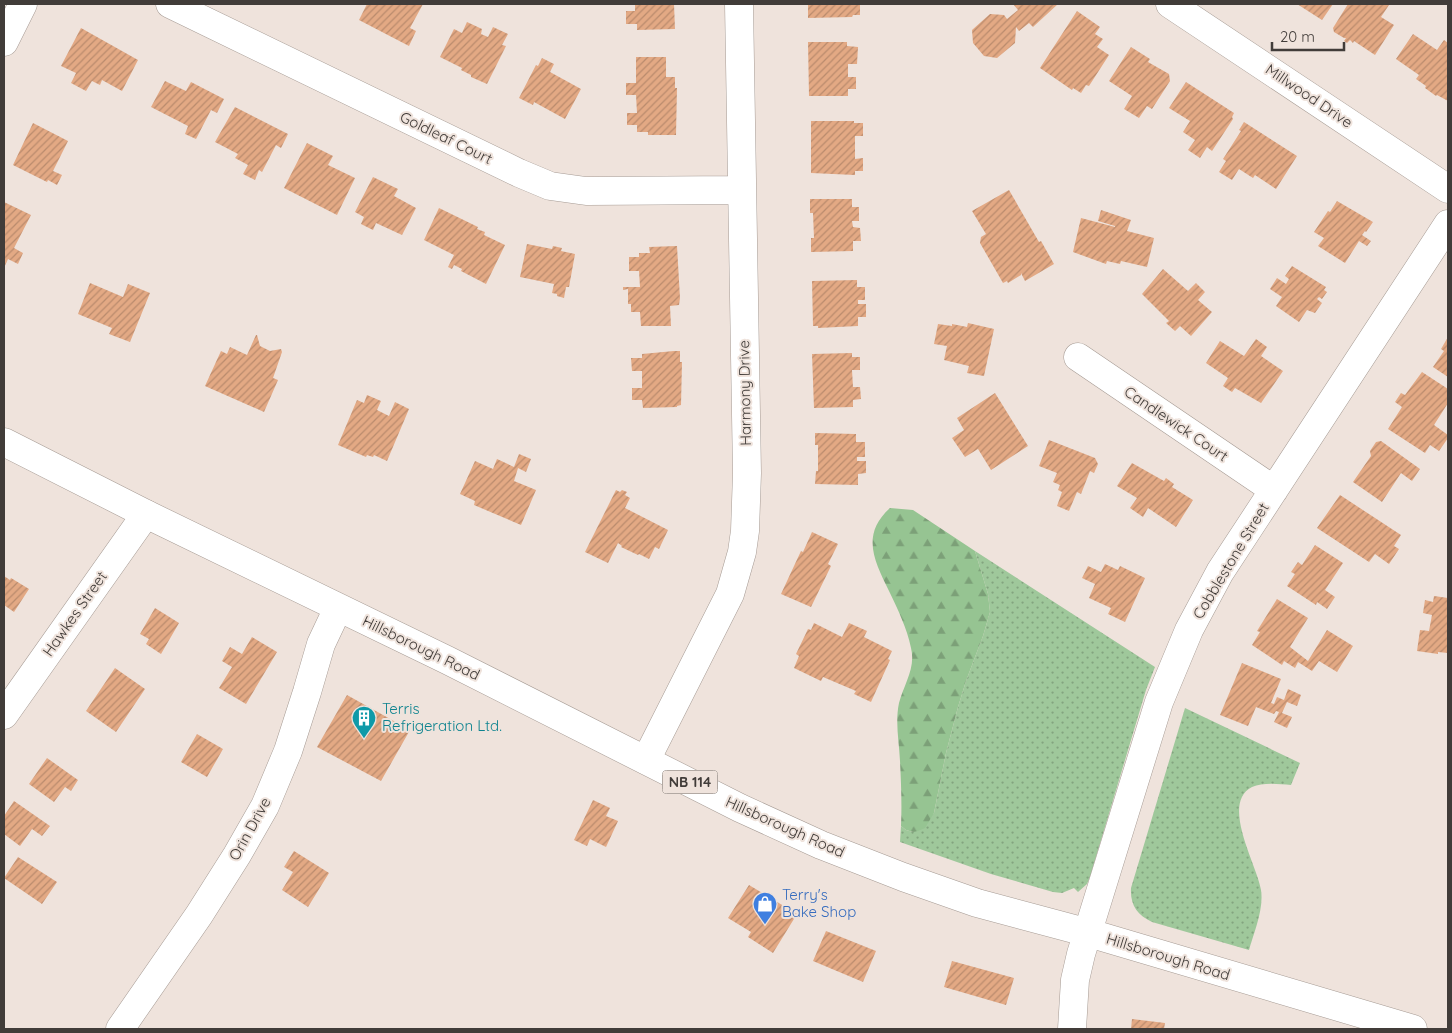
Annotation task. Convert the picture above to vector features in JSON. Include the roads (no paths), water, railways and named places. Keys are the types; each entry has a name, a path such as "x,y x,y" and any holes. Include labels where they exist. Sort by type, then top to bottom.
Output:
{"street":[{"path":"4,42 23,4"},
{"name":"Goldleaf Court","path":"170,4 519,174 550,186 586,191 742,190"},
{"name":"Harmony Drive","path":"646,760 730,594 746,531 747,473 739,4"},
{"name":"Millwood Drive","path":"1170,4 1448,189"},
{"name":"Cobblestone Street","path":"1072,1029 1075,980 1081,954 1159,702 1203,601 1220,572 1448,224"},
{"name":"Candlewick Court","path":"1078,357 1274,490"},
{"name":"Hillsborough Road","path":"4,442 146,514 447,660 740,808 821,845 978,903 1088,933 1413,1029"},
{"name":"Hawkes Street","path":"4,715 146,514"},
{"name":"Orin Drive","path":"120,1029 199,914 237,855 264,806 288,751 308,692 321,644 338,608"}],"place":[{"name":"Terris Refrigeration Ltd.","path":"364,739"},
{"name":"Terry's Bake Shop","path":"765,925"}]}
